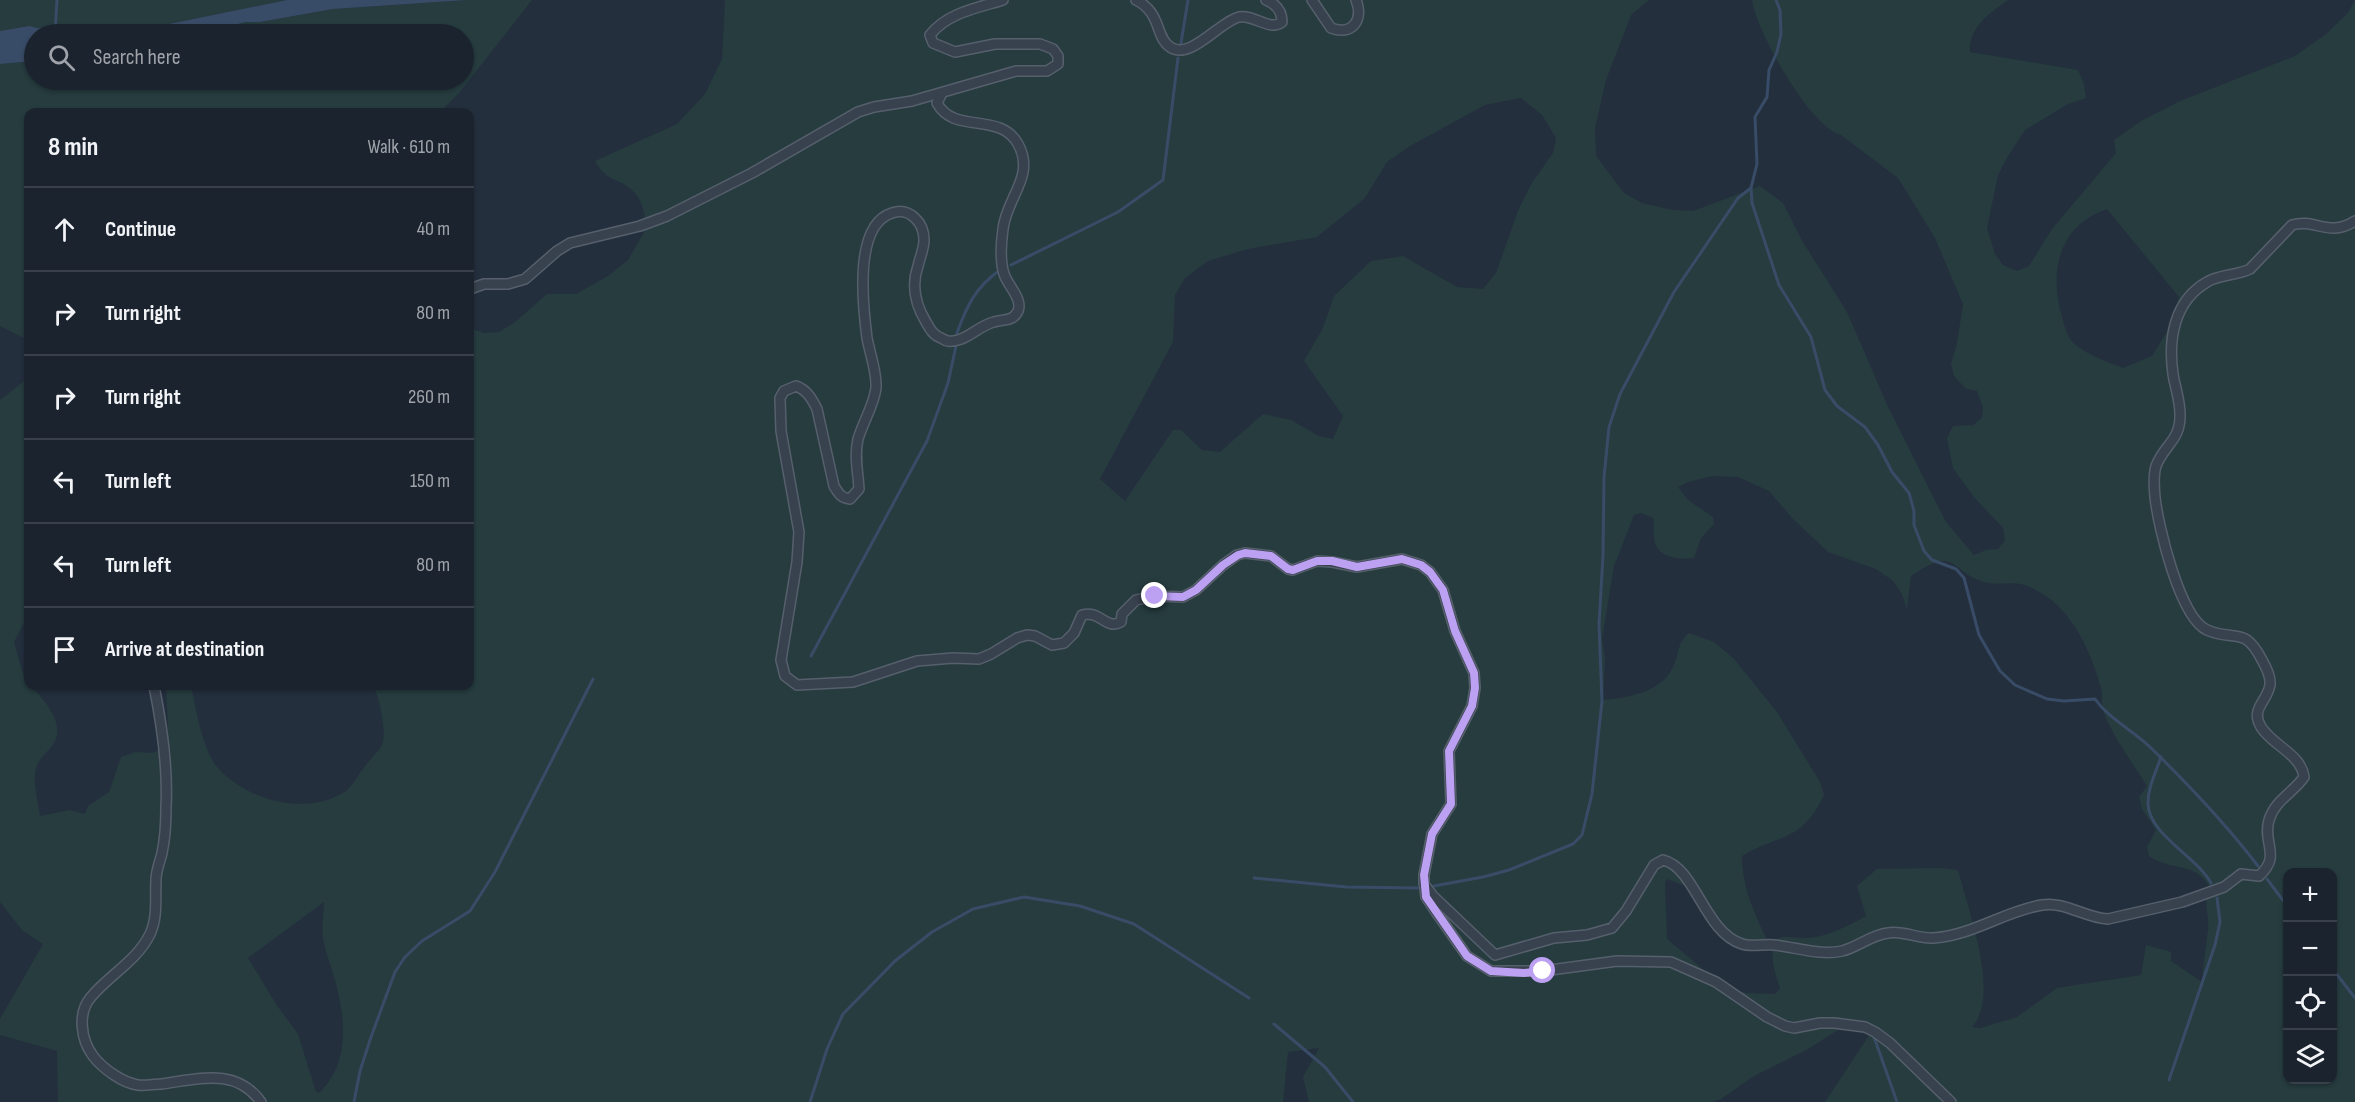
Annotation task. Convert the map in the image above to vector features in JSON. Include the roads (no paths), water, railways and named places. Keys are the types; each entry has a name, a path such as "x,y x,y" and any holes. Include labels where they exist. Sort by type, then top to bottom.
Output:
{"street":[{"path":"474,288 484,284 508,284 525,279 557,250 570,243 640,226 668,216 752,173 858,112 942,93 1016,71 1047,70 1058,64 1058,56 1053,49 1040,44 995,44 955,52 933,43 930,35 944,21 954,15 1003,0"},
{"path":"1136,0 1150,10 1167,44 1180,51 1196,45 1230,21 1241,17 1251,17 1274,26 1279,25 1282,22 1282,16 1273,3 1266,0"},
{"path":"1312,0 1331,28 1346,31 1353,28 1359,17 1360,9 1356,0"},
{"path":"942,93 937,103 942,113 952,119 978,122 1008,133 1017,142 1023,156 1024,172 1021,185 1003,227 1002,246 1004,273 1019,305 1018,311 1014,317 995,321 974,330 962,339 950,342 933,334 921,314 914,293 917,267 923,250 922,227 910,214 902,211 886,215 875,224 867,244 863,288 867,338 876,388 856,453 859,489 850,499 839,495 834,486 813,400 804,389 796,386 784,391 780,398 781,430 799,532 798,562 781,660 786,676 797,685 854,682 917,661 953,658 979,659 1027,635 1035,636 1052,645 1064,644 1074,633 1082,615 1089,613 1097,615 1109,625 1115,625 1121,622 1122,614 1127,606 1136,600 1155,596 1183,597 1196,590 1223,565 1245,553 1271,556 1288,569 1293,570 1317,561 1332,561 1357,567 1387,560 1402,559 1413,562 1430,572 1443,590 1455,631 1474,673 1475,688 1472,706 1449,751 1451,804 1432,834 1424,875 1426,897 1467,956 1491,971 1533,972 1617,960 1671,962 1716,982 1767,1017 1785,1026 1794,1028 1834,1023 1864,1027 1875,1032 1890,1043 1951,1102"},
{"path":"1424,884 1433,896 1495,955 1543,941 1587,935 1612,928 1626,911 1654,865 1663,860 1678,867 1718,926 1739,944 1775,945 1828,953 1856,946 1887,933 1897,932 1933,938 1969,930 2045,904 2061,906 2095,918 2108,919 2182,902 2224,887 2241,874 2259,876 2267,868 2271,858 2268,822 2279,801 2304,777 2303,769 2290,754 2272,741 2257,719 2258,709 2270,685 2270,676 2254,646 2243,636 2205,630 2198,624 2182,598 2166,551 2154,485 2157,465 2175,438 2179,425 2179,398 2171,359 2172,331 2179,313 2198,288 2219,277 2250,269 2292,225 2301,222 2330,229 2355,222"},
{"path":"155,690 160,715 166,807 164,837 156,880 153,924 140,949 91,997 82,1017 82,1030 93,1056 127,1082 140,1086 214,1077 224,1078 246,1085 261,1102"}],"water":[{"path":"287,0 467,0 333,9 260,22 169,24"},
{"path":"24,27 24,62 0,64 0,31"}],"waterway":[{"path":"56,24 57,0"},
{"path":"1181,43 1188,0"},
{"path":"1776,0 1780,10 1781,34 1777,52 1769,70 1767,97 1755,117 1757,164 1751,188 1752,203 1779,285 1811,337 1825,390 1837,406 1865,427 1878,445 1892,472 1909,493 1914,511 1914,525 1924,551 1932,560 1956,569 1964,578 1979,635 2000,671 2015,685 2047,699 2064,701 2095,699 2179,776 2220,819 2258,866"},
{"path":"1011,265 1118,212 1163,180 1178,58"},
{"path":"1434,886 1509,870 1573,844 1582,835 1592,794 1602,701 1599,624 1604,477 1609,427 1620,394 1674,292 1738,198 1751,188"},
{"path":"957,333 973,297 1000,270"},
{"path":"811,656 927,441 948,383 956,346"},
{"path":"354,1102 360,1071 395,972 405,957 422,941 470,911 495,872 593,679"},
{"path":"2161,757 2149,791 2150,814 2164,835 2195,863 2211,883"},
{"path":"1254,878 1346,887 1418,888"},
{"path":"2267,879 2283,900"},
{"path":"810,1102 827,1049 843,1014 895,961 932,932 973,909 1024,897 1080,906 1134,924 1249,998"},
{"path":"2169,1080 2215,945 2220,922 2217,898"},
{"path":"2337,975 2355,998"},
{"path":"1274,1024 1325,1067 1353,1102"},
{"path":"1874,1037 1897,1102"}]}
